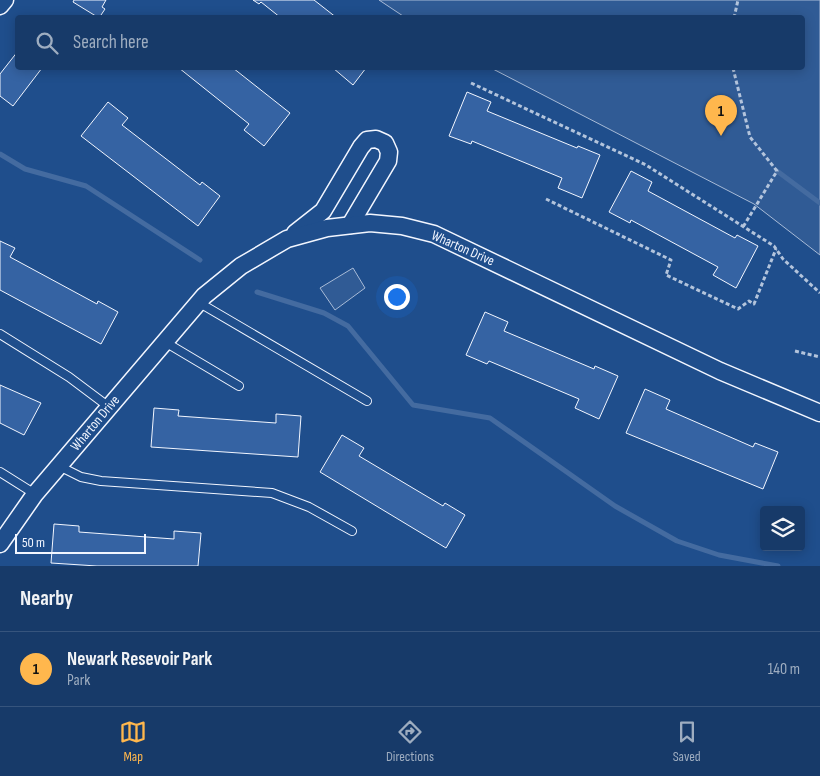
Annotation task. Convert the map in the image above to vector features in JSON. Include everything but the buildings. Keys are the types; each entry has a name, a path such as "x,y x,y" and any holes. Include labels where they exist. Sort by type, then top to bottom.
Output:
{"street":[{"path":"0,6 5,0"},
{"path":"287,240 323,211 361,146 367,140 376,139 385,144 389,152 388,161 350,226"},
{"name":"Wharton Drive","path":"0,544 35,494 198,302 241,266 287,240 327,228 370,223 402,226 434,234 720,371 820,413"}],"lane":[{"path":"198,302 367,401"},
{"path":"0,334 70,377 109,407"},
{"path":"165,342 239,386"},
{"path":"59,466 81,477 101,481 272,493 309,506 352,531"},
{"path":"0,472 35,494"}],"path":[{"path":"735,15 738,0"},
{"path":"733,70 750,137 777,171 743,227"},
{"path":"471,83 646,165 776,249 783,259 820,292"},
{"path":"546,199 671,260 666,275 738,309 749,301 754,304 776,249"},
{"path":"795,351 820,356"}],"shaded area":[{"path":"379,0 820,0 820,255 754,204 495,70 805,70 805,15 402,15"},
{"path":"353,268 365,288 335,310 320,288"}],"waterway":[{"path":"0,154 25,169 86,186 200,260"},
{"path":"777,171 820,203"},
{"path":"257,292 324,313 348,326 413,405 490,418 615,506 677,541 719,555 778,566"}],"place":[{"name":"Newark Resevoir Park","path":"721,136"}]}
